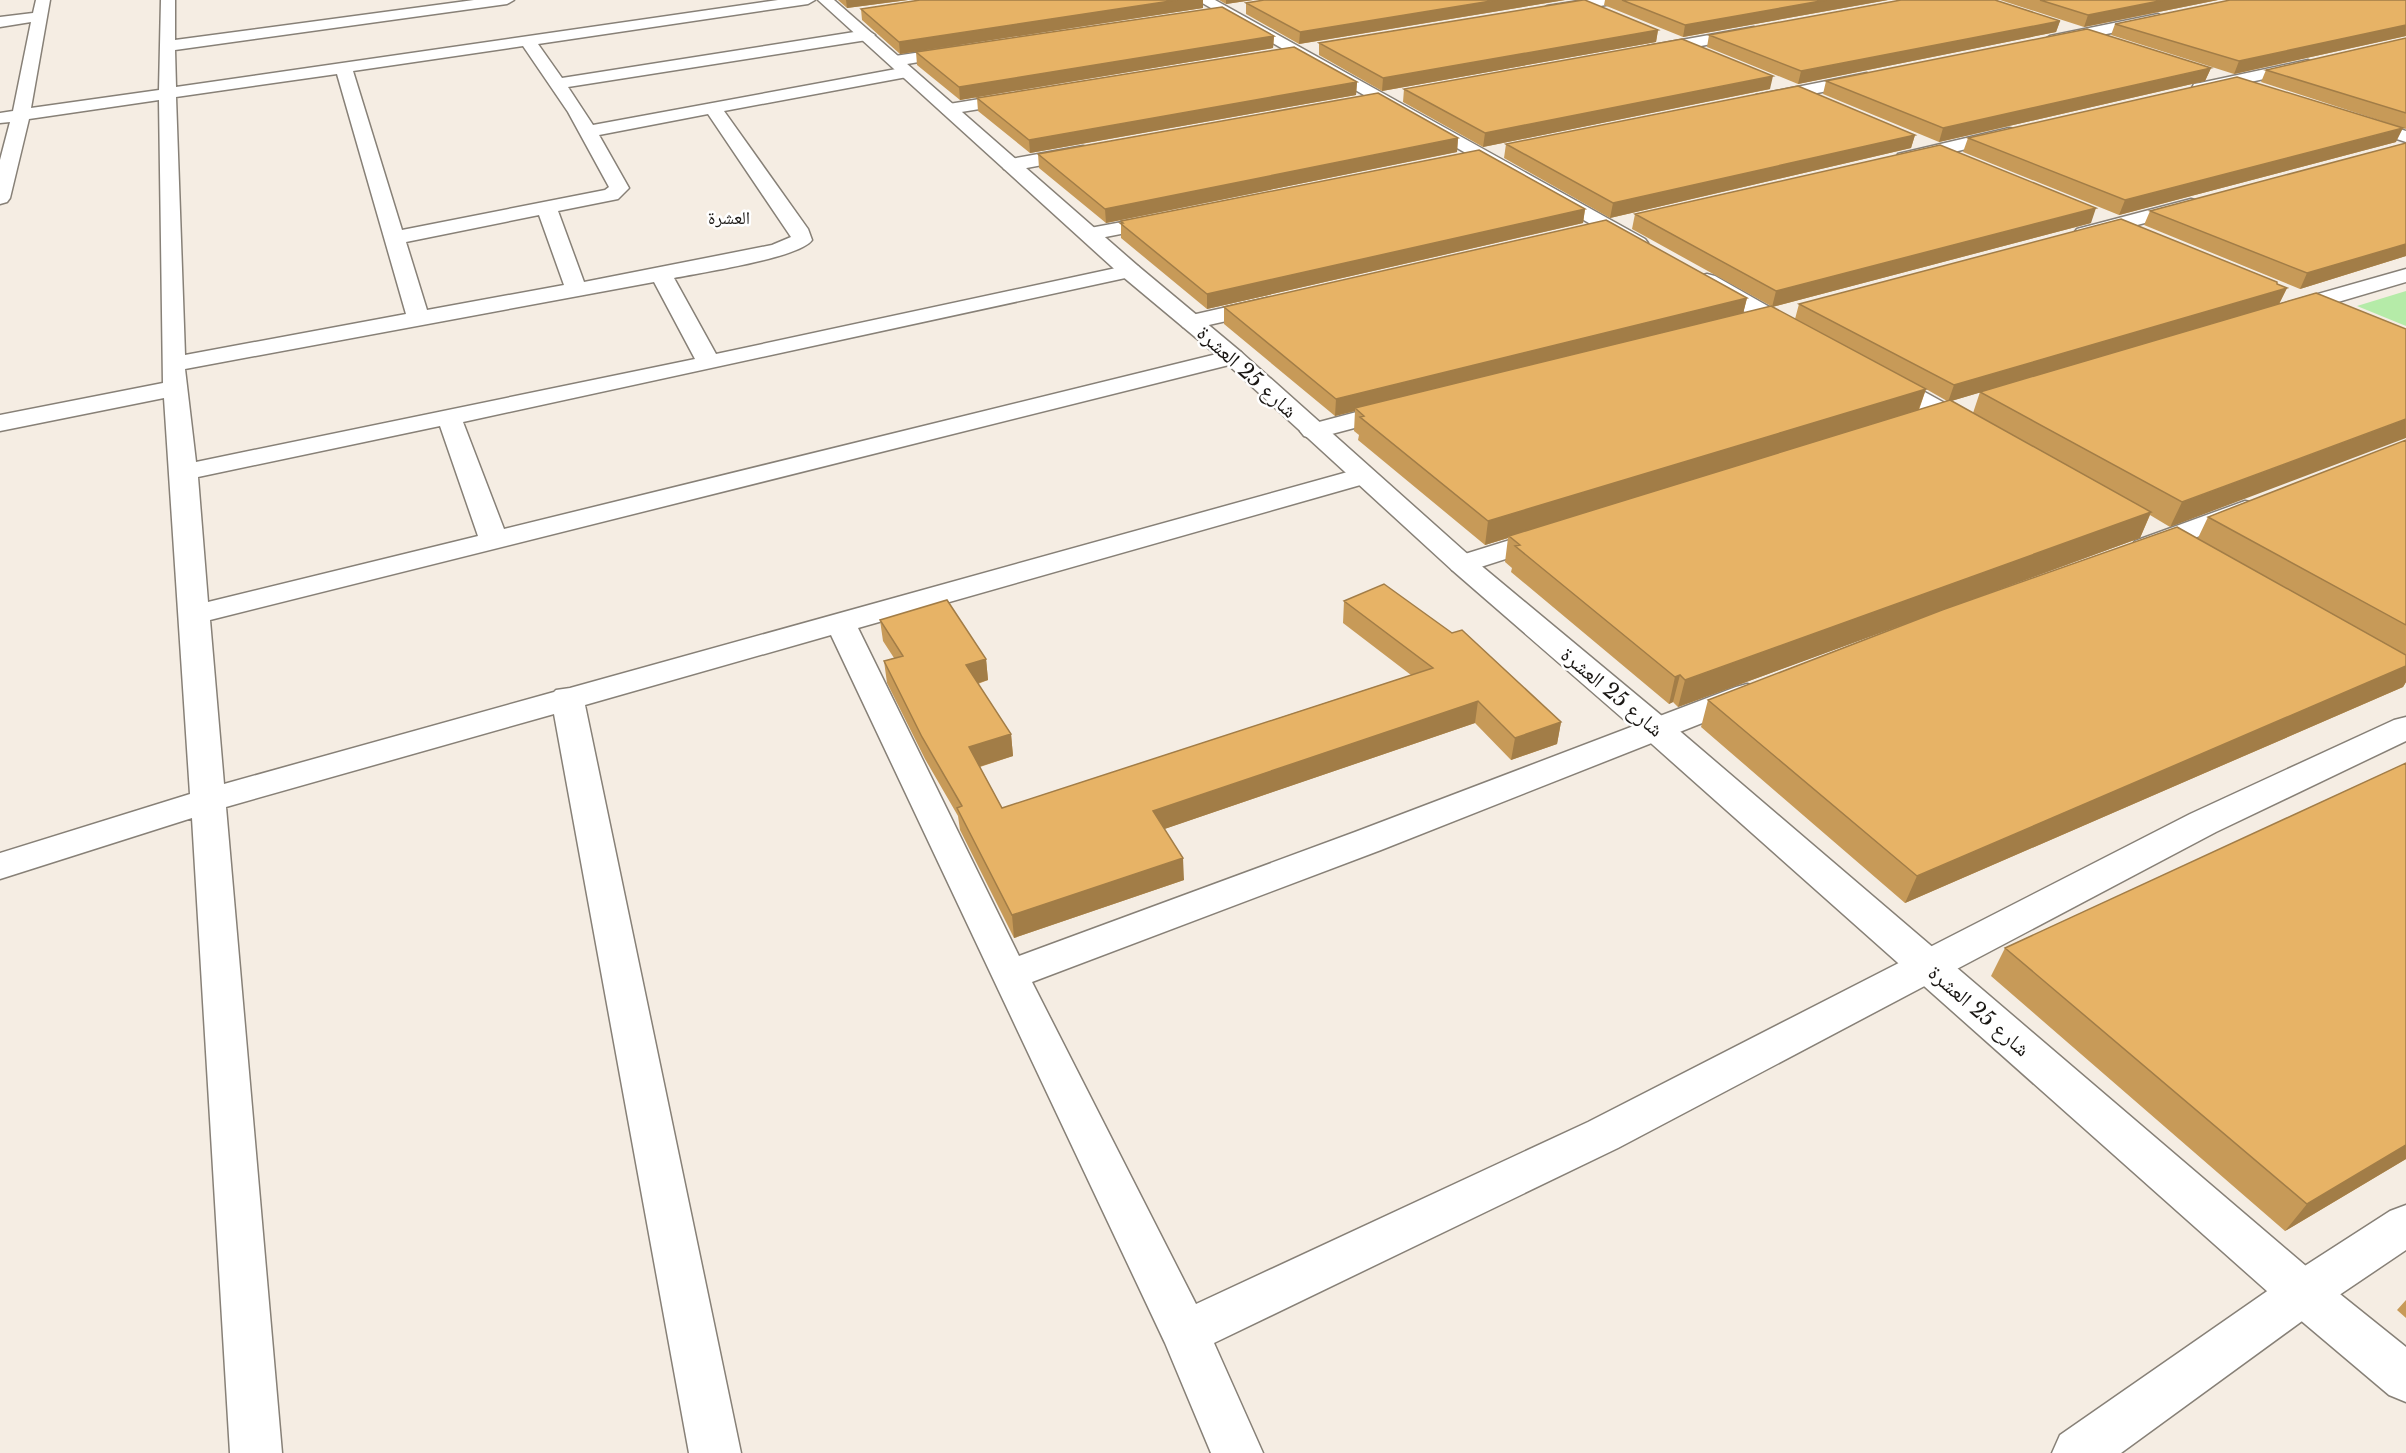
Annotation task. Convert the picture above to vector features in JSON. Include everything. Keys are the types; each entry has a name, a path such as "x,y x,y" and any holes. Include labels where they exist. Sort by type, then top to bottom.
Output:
{"street":[{"path":"169,46 507,0"},
{"path":"0,118 808,0"},
{"path":"1528,14 1580,2 1611,0"},
{"path":"172,1 167,92 174,376 184,472 193,615 209,800 256,1453"},
{"path":"1580,2 1617,18"},
{"path":"0,22 41,8 21,114 0,198"},
{"path":"637,8 650,23"},
{"path":"1219,8 1286,52 1372,101 1482,155 1658,254"},
{"path":"2028,45 2177,15"},
{"path":"559,83 850,16"},
{"name":"شارع 25 العشرة","path":"850,16 901,67 1130,271 1233,357 1462,564 1656,729 2303,1293 2406,1378"},
{"path":"2052,24 2116,44"},
{"path":"1637,53 1770,29"},
{"path":"1650,31 1714,58"},
{"path":"393,238 547,209 611,195 617,191 619,188 590,131 559,83 527,41"},
{"path":"1286,52 1321,47"},
{"path":"590,131 713,109 974,49"},
{"path":"2177,93 2331,59"},
{"path":"344,68 418,318"},
{"path":"2202,70 2267,91"},
{"path":"1739,104 1884,74"},
{"path":"1766,79 1830,106"},
{"path":"949,109 1039,94"},
{"path":"1372,101 1406,94"},
{"path":"0,423 174,376 418,318 661,274 778,250 802,240 801,233 713,109"},
{"path":"2342,116 2406,137"},
{"path":"1882,164 2031,128"},
{"path":"1906,137 1960,159"},
{"path":"2384,153 2406,147"},
{"path":"1011,165 1101,149"},
{"path":"2061,239 2207,201"},
{"path":"547,209 576,289"},
{"path":"2097,215 2150,237"},
{"path":"1090,234 1180,217"},
{"path":"1584,231 1630,220"},
{"path":"184,472 709,363 1130,271"},
{"path":"1688,271 1810,339"},
{"path":"661,274 709,363"},
{"path":"2265,316 2406,275"},
{"path":"2278,290 2342,316"},
{"path":"1191,322 1283,301"},
{"path":"1736,325 1802,308"},
{"path":"193,615 1233,357"},
{"path":"1862,367 1995,441"},
{"path":"1911,423 1978,403"},
{"path":"1313,431 1413,406"},
{"path":"449,417 494,540"},
{"path":"0,866 209,800 567,697 1362,476"},
{"path":"2122,556 2177,545 2267,500"},
{"path":"2136,522 2177,545"},
{"path":"1462,564 1574,528"},
{"path":"840,622 1009,975 1185,1333 1237,1453"},
{"path":"1009,975 1368,841 1776,683"},
{"path":"567,697 715,1453"},
{"path":"1185,1333 1603,1135 2204,823 2406,728"},
{"path":"2078,1453 2303,1293 2406,1225"}],"green space":[{"path":"2406,291 2406,326 2357,306"}],"building":[{"path":"920,0 1177,0 899,42 861,9"},
{"path":"1264,0 1497,0 1300,32 1246,3"},
{"path":"1585,0 1658,30 1383,78 1319,43"},
{"path":"1622,0 1826,0 1685,25"},
{"path":"1901,0 1995,0 2060,21 1801,71 1709,35"},
{"path":"2040,0 2164,0 2088,15"},
{"path":"2230,0 2406,0 2406,25 2239,61 2115,24"},
{"path":"1222,7 1274,36 959,87 916,52"},
{"path":"2087,29 2211,68 1943,128 1826,81"},
{"path":"2406,38 2406,113 2266,70"},
{"path":"1682,39 1773,76 1485,133 1404,89"},
{"path":"1294,47 1357,82 1029,140 977,98"},
{"path":"2237,77 2403,128 2125,200 1968,138"},
{"path":"1798,86 1915,135 1613,203 1506,144"},
{"path":"1378,93 1458,138 1105,209 1038,154"},
{"path":"2406,143 2406,244 2307,273 2150,211"},
{"path":"1940,145 2096,208 1776,291 1635,214"},
{"path":"1479,150 1585,209 1207,294 1120,223 1123,223 1121,221"},
{"path":"2121,219 2287,288 1954,385 1799,304"},
{"path":"1606,220 1747,298 1336,399 1224,307"},
{"path":"2316,293 2406,329 2406,419 2182,502 1980,392"},
{"path":"1771,306 1926,389 1488,521 1360,417 1364,416 1355,408"},
{"path":"1950,400 2151,512 1685,680 1680,675 1675,677 1515,546 1520,545 1509,536"},
{"path":"2406,440 2406,625 2208,517"},
{"path":"2177,527 2406,655 2406,666 1917,876 1708,700 1942,610"},
{"path":"1384,584 1452,633 1462,630 1561,722 1515,738 1478,701 1153,811 1183,858 1012,915 957,808 962,806 922,737 884,661 903,656 880,620 947,600 986,659 966,665 1011,734 969,747 1002,808 1433,668 1344,601"},
{"path":"2406,763 2406,1145 2307,1204 2005,948"}],"district":[{"name":"العشرة","path":"729,218"}]}
